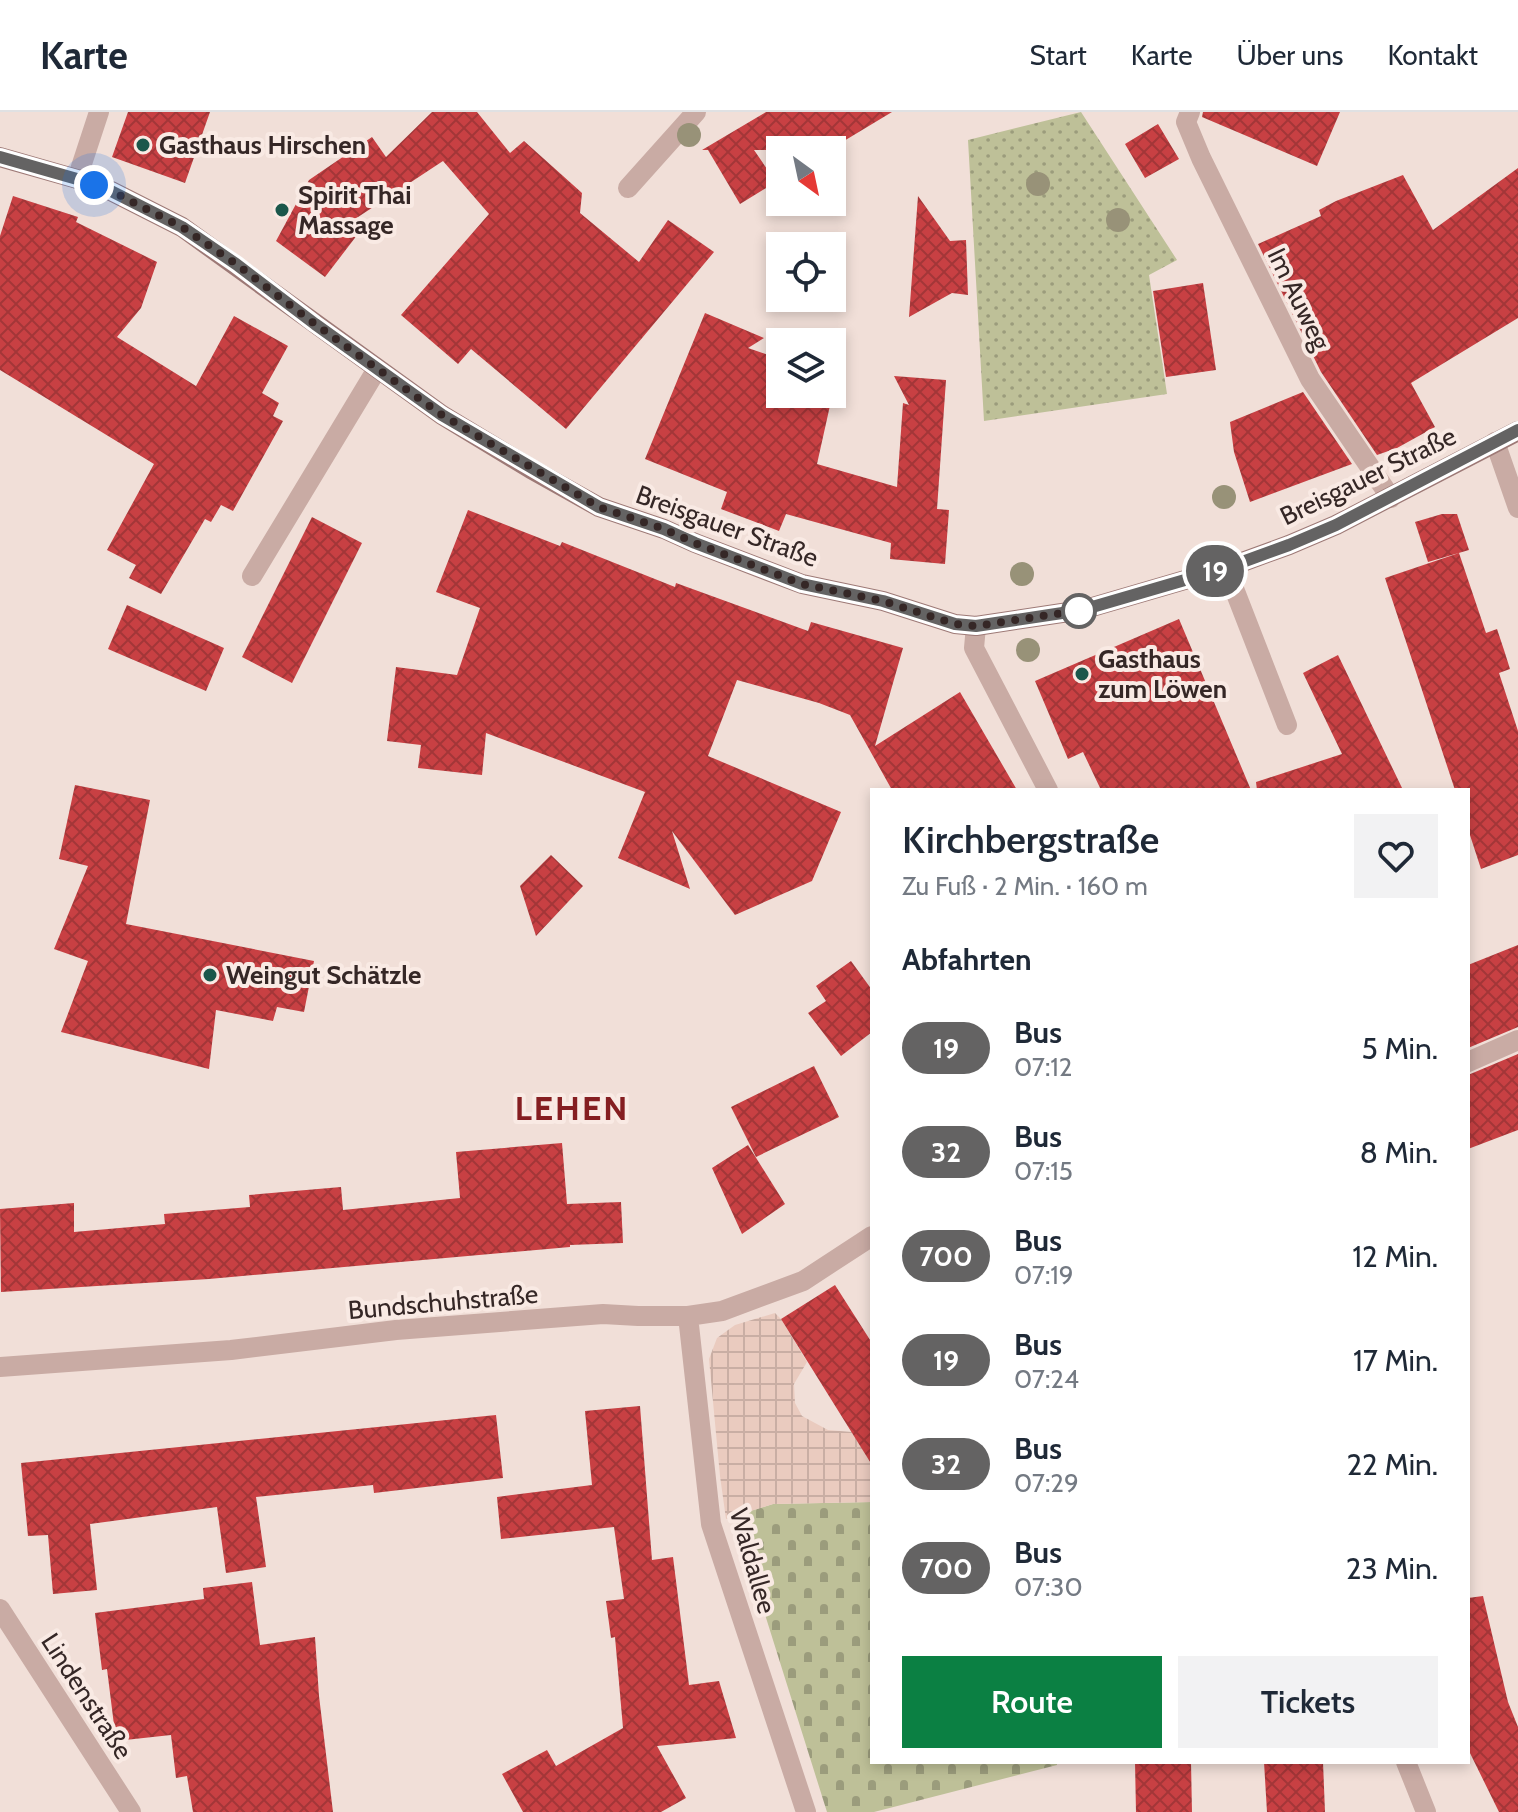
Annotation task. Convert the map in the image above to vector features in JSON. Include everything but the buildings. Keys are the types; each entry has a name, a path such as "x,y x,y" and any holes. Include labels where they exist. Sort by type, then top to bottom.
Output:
{"street":[{"path":"77,179 99,112"},
{"path":"628,188 696,112"},
{"name":"Im Auweg","path":"1190,112 1186,122 1201,158 1310,379 1391,498"},
{"name":"Breisgauer Straße","path":"0,157 111,191 182,227 463,429 599,507 664,529 802,584 883,601 955,624 976,626 1082,610 1226,568 1336,525 1518,431"},
{"path":"252,576 377,369"},
{"name":"Breisgauer Straße","path":"1495,442 1518,508"},
{"path":"1226,568 1287,725"},
{"path":"976,626 974,648 1047,788"},
{"path":"1470,1061 1518,1040"},
{"name":"Bundschuhstraße","path":"0,1367 231,1350 396,1330 603,1314 688,1316 722,1311 803,1281 870,1237"},
{"name":"Waldallee","path":"688,1316 711,1524 806,1812"},
{"name":"Lindenstraße","path":"0,1609 131,1812"},
{"path":"1407,1764 1426,1812"}],"green space":[{"path":"1081,112 1177,260 1149,275 1167,394 984,421 968,140"},
{"path":"870,1502 870,1764 1057,1765 874,1812 827,1812 734,1516 773,1504"}],"shaded area":[{"path":"775,1313 781,1319 807,1362 794,1384 795,1403 802,1416 828,1430 852,1432 870,1461 870,1502 773,1504 726,1519 709,1359 717,1338 735,1325"}],"bus line":[{"name":"19","path":"0,157 111,191 182,227 442,415 599,507 664,529 802,584 883,601 955,624 976,626 1082,610 1226,568 1336,525 1518,430"}],"place":[{"name":"Gasthaus Hirschen","path":"143,145"},
{"name":"Spirit Thai Massage","path":"282,210"},
{"name":"Gasthaus zum Löwen","path":"1082,674"},
{"name":"Weingut Schätzle","path":"210,975"}],"district":[{"name":"LEHEN","path":"572,1108"}],"route":[{"path":"94,185 182,227 442,415 599,507 664,529 802,584 883,601 955,624 976,626 1082,610 1079,611"}]}
